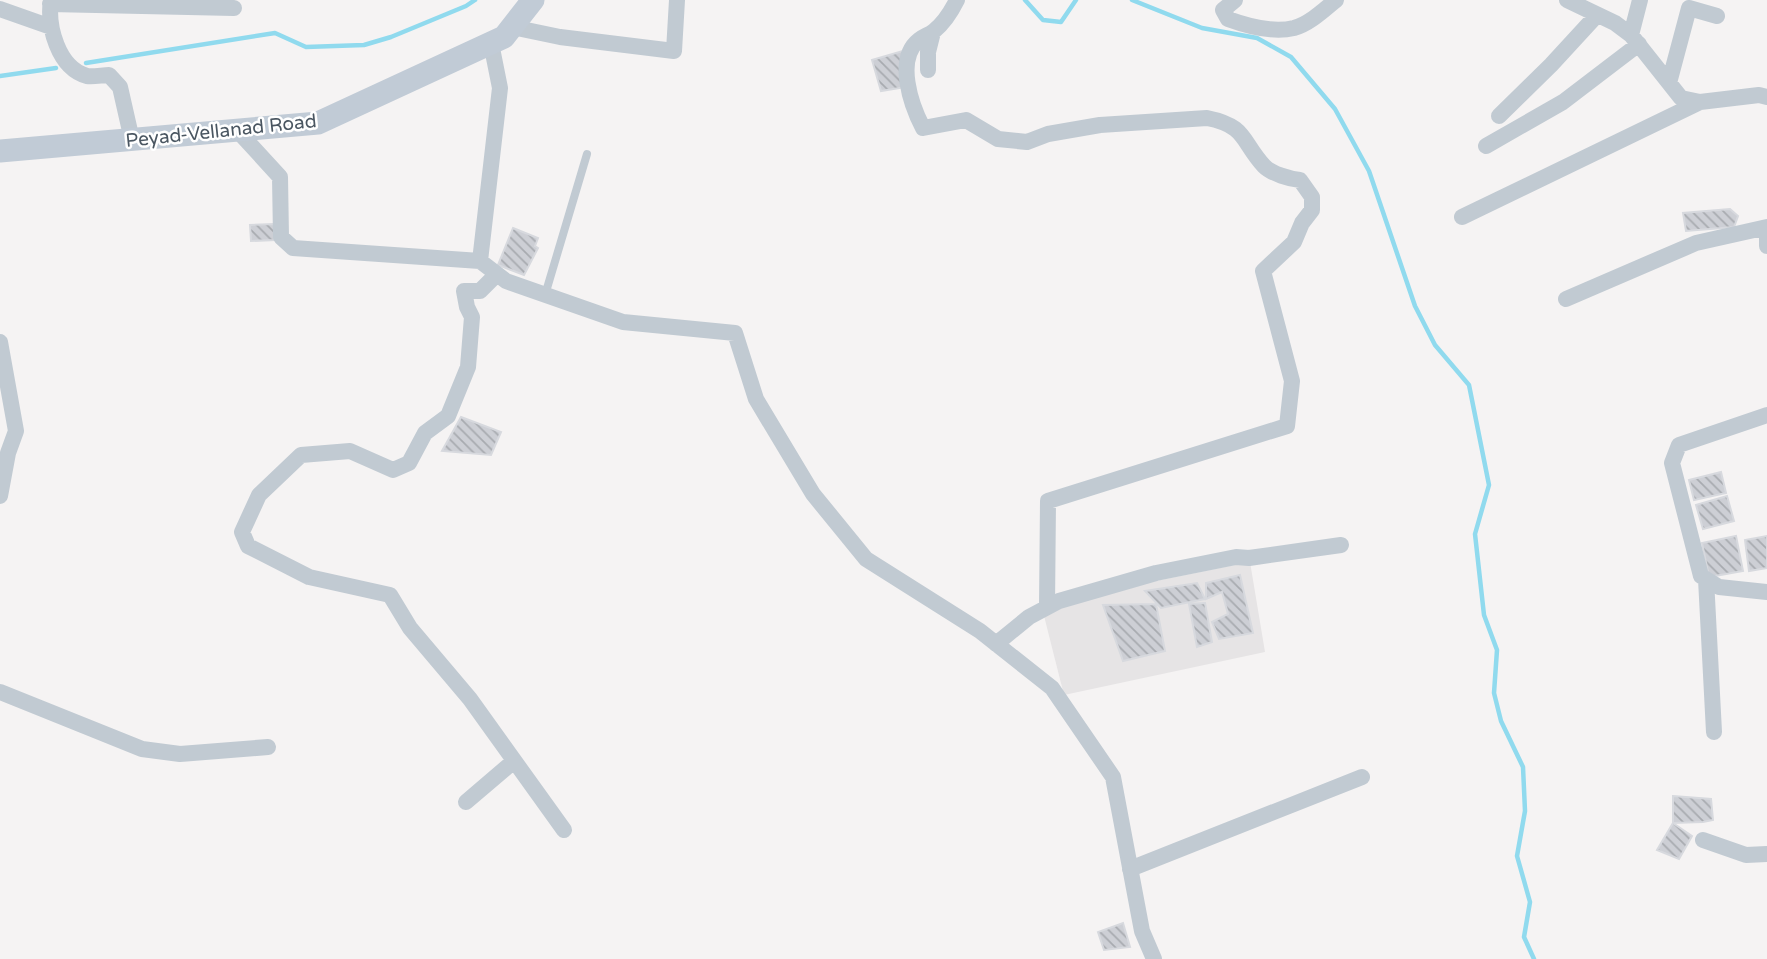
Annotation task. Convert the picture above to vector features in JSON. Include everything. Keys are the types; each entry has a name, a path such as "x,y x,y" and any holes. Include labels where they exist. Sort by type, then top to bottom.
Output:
{"main road":[{"name":"Peyad-Vellanad Road","path":"0,151 318,123 504,37 533,0"}],"street":[{"path":"512,27 560,37 674,51 677,0"},
{"path":"957,0 945,20 933,32 917,41 907,59 907,91 923,128 965,120 998,139 1027,142 1048,134 1100,125 1187,119 1224,121 1246,139 1266,169 1300,180 1312,197 1312,209 1302,223 1294,243 1263,271 1292,382 1287,426 1048,501 1053,604"},
{"path":"1235,0 1223,10 1228,19 1267,29 1294,28 1312,19 1336,0"},
{"path":"1567,0 1635,39 1681,98 1700,102 1759,95 1767,97"},
{"path":"1486,146 1563,102 1635,39 1640,0"},
{"path":"132,140 120,87 109,75 87,76 67,63 51,27 50,2 234,8"},
{"path":"1669,83 1689,8 1717,16"},
{"path":"0,9 51,27"},
{"path":"1499,116 1597,15"},
{"path":"928,70 928,52 933,32"},
{"path":"480,261 500,89 491,43"},
{"path":"1462,217 1700,102"},
{"path":"237,131 280,177 281,236 293,248 480,261 506,282 624,322 734,333 756,399 813,494 866,559 980,631 1052,688 1113,777 1142,931 1154,959"},
{"path":"1566,299 1696,243 1767,227"},
{"path":"1767,236 1767,246"},
{"path":"497,274 480,291 464,291 472,317 468,367 448,416 425,433 409,463 393,470 350,451 301,456 259,495 242,532 248,546 309,577 390,595 411,628 470,699 564,830"},
{"path":"0,342 16,431 4,459 0,496"},
{"path":"1767,415 1679,445 1672,463 1701,576 1719,587 1767,593"},
{"path":"996,644 1029,617 1053,604 1156,573 1236,557 1249,558 1341,545"},
{"path":"1706,579 1714,732"},
{"path":"0,692 142,749 180,754 268,747"},
{"path":"466,802 514,761"},
{"path":"1130,869 1362,777"},
{"path":"1703,840 1746,855 1767,854"}],"lane":[{"path":"545,295 587,155"}],"shaded area":[{"path":"1250,562 1265,652 1064,695 1041,604"}],"building":[{"path":"906,50 906,87 881,91 872,60"},
{"path":"1730,209 1738,216 1734,227 1686,231 1683,213"},
{"path":"274,224 275,240 251,241 250,225"},
{"path":"513,228 538,238 535,246 538,248 524,275 498,265"},
{"path":"461,417 501,432 491,455 442,451"},
{"path":"1721,472 1726,493 1694,500 1689,480"},
{"path":"1727,496 1734,521 1703,529 1696,505"},
{"path":"1736,536 1743,571 1709,577 1702,543"},
{"path":"1767,536 1767,568 1749,571 1745,540"},
{"path":"1240,575 1253,633 1219,639 1212,622 1228,614 1222,592 1206,599 1206,583"},
{"path":"1197,583 1205,599 1161,608 1145,591"},
{"path":"1205,603 1212,642 1197,647 1189,604"},
{"path":"1156,604 1165,651 1123,661 1103,605"},
{"path":"1673,796 1711,799 1713,820 1673,823"},
{"path":"1673,823 1692,836 1679,859 1657,850"},
{"path":"1123,923 1130,947 1104,950 1098,932"}],"waterway":[{"path":"86,63 275,33 306,47 364,45 391,37 475,0"},
{"path":"1025,0 1043,20 1061,22 1076,0"},
{"path":"1132,0 1202,28 1257,38 1291,57 1335,109 1369,171 1415,306 1435,345 1469,385 1489,485 1475,534 1484,615 1497,650 1494,693 1501,721 1523,767 1525,811 1517,856 1530,902 1524,937 1534,959"},
{"path":"0,76 56,68"}]}
